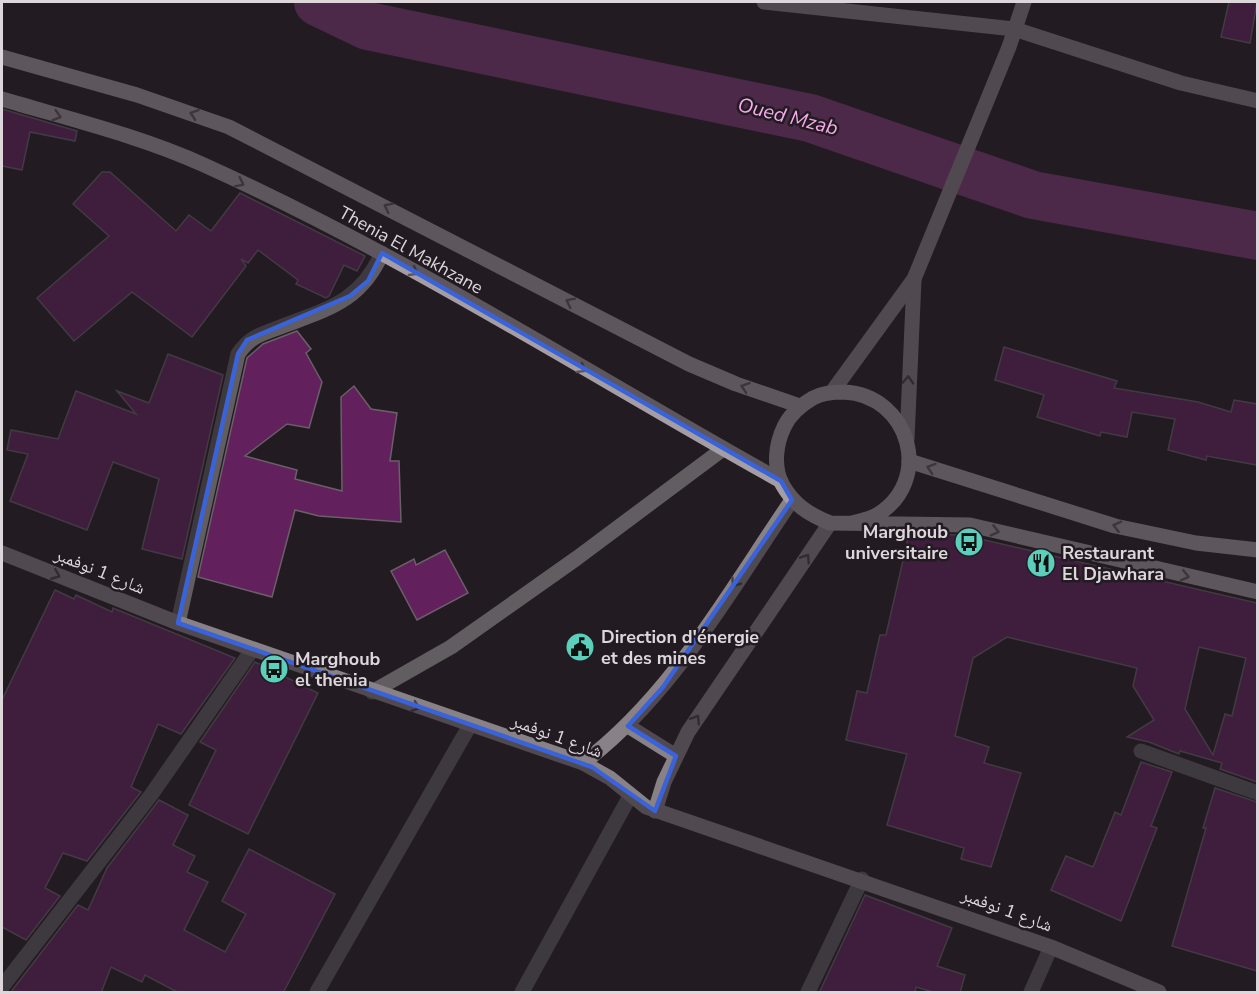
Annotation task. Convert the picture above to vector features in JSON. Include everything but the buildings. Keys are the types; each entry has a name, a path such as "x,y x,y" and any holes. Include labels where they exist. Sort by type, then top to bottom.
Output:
{"main road":[{"path":"764,2 1014,29 1180,83 1257,101"},
{"path":"832,392 914,279 1024,2"},
{"path":"2,57 137,95 229,127 689,364 736,384 800,406"},
{"name":"Thenia El Makhzane","path":"2,99 202,164 382,253 781,481"},
{"path":"853,523 875,516 892,502 904,483 909,461 907,439 914,279"},
{"path":"907,439 897,418 881,403 860,393 832,392 818,396 800,406 786,422 778,440 776,461 781,481 792,500 809,515 830,523 970,525 1257,592"},
{"path":"909,461 1115,526 1196,543 1257,550"},
{"path":"583,764 628,726 663,687 792,500"},
{"path":"655,811 675,756 703,709 830,523"},
{"name":"شارع 1 نوفمبر","path":"2,553 252,650 583,764 610,778 630,796 655,811 862,879 1051,947 1152,992"},
{"path":"628,726 675,756"}],"street":[{"path":"178,623 238,354 247,340 332,307 350,296 368,281 382,253"},
{"path":"372,692 451,647 577,558 723,449"},
{"path":"2,987 151,795 252,650"},
{"path":"317,993 470,726"},
{"path":"1141,751 1257,793"},
{"path":"522,993 630,796"},
{"path":"808,993 862,879"},
{"path":"1031,993 1051,947"}],"highlighted area":[{"path":"382,253 781,481 792,500 663,687 628,726 676,756 655,811 592,767 178,623 238,354 247,340 350,296 368,281"}],"waterway":[{"name":"Oued Mzab","path":"318,2 368,26 810,118 1033,195 1258,236"}],"place":[{"name":"Marghoub universitaire","path":"969,542"},
{"name":"Restaurant El Djawhara","path":"1041,563"},
{"name":"Direction d'énergie et des mines","path":"580,647"},
{"name":"Marghoub el thenia","path":"274,669"}]}
